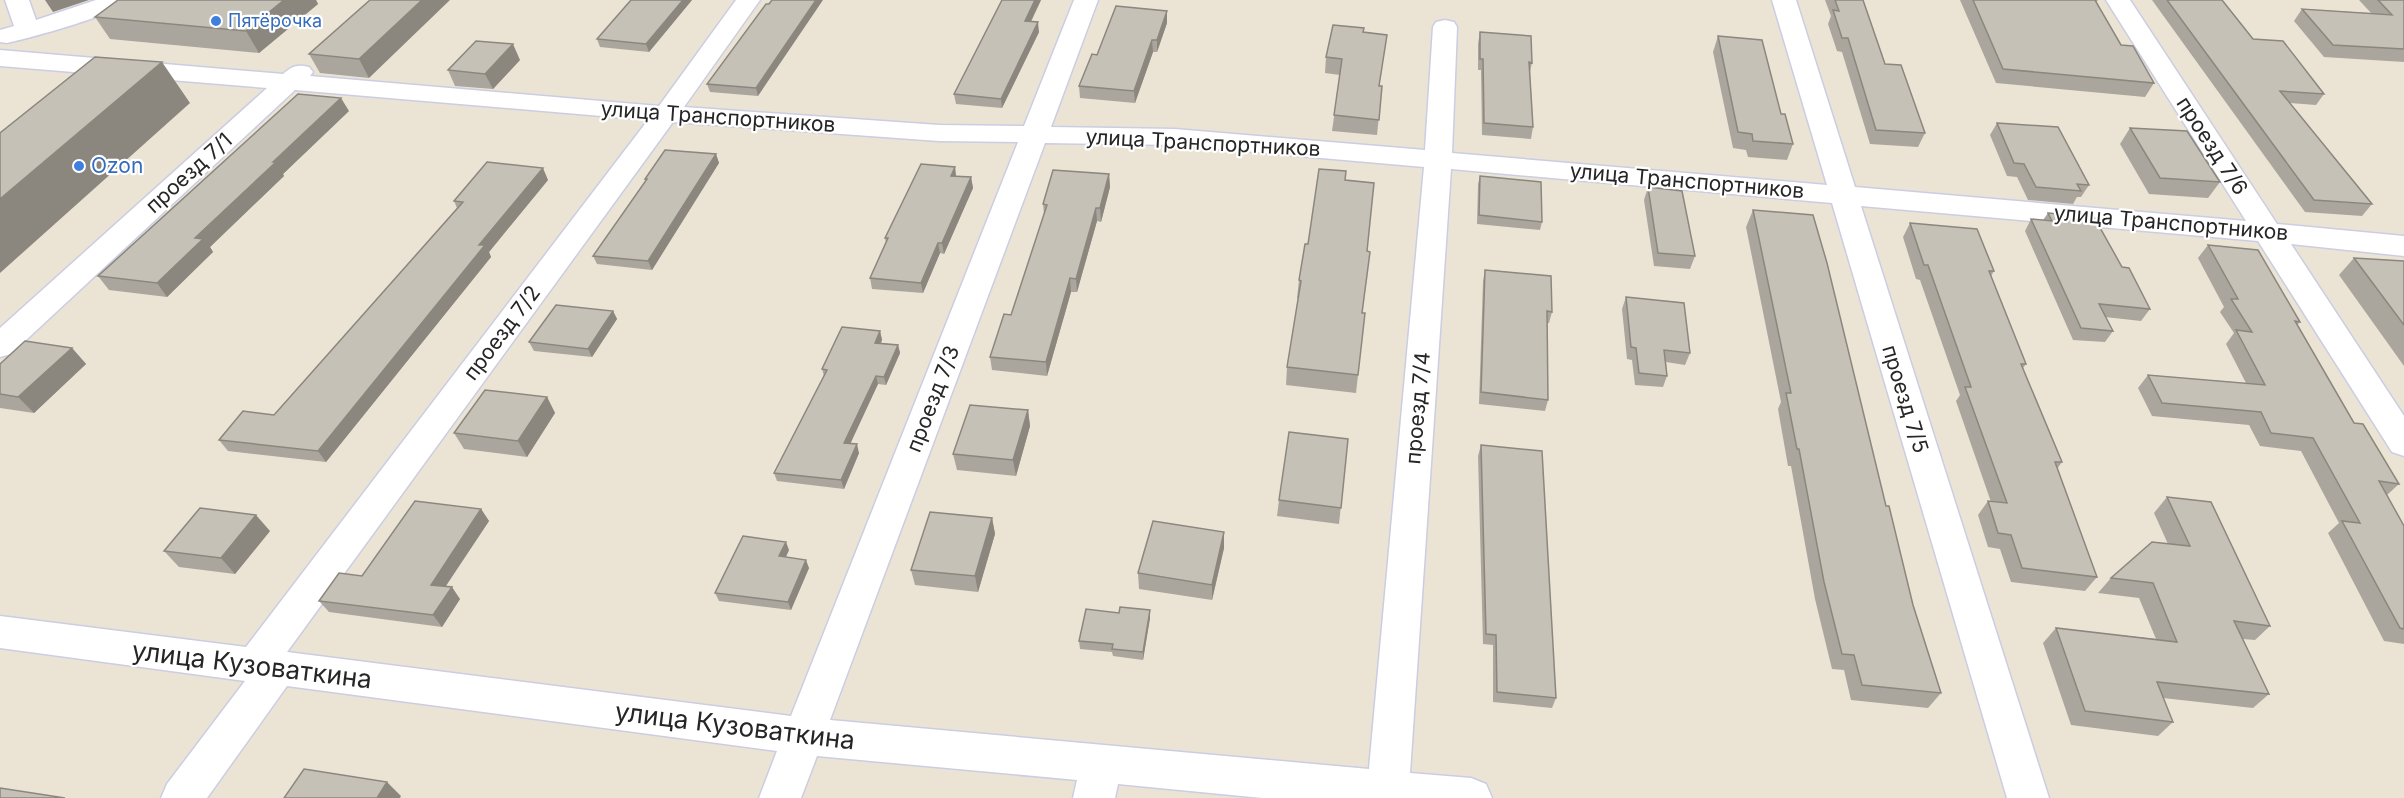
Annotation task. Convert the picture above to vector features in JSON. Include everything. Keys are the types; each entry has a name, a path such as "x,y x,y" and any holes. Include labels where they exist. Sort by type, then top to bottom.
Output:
{"street":[{"path":"17,0 27,30"},
{"path":"0,38 93,10 116,0"},
{"name":"проезд 7/2","path":"182,798 266,667 748,0"},
{"name":"проезд 7/3","path":"780,798 1086,0"},
{"name":"проезд 7/5","path":"1784,0 2028,798"},
{"name":"проезд 7/6","path":"2118,0 2404,443"},
{"name":"проезд 7/4","path":"1388,789 1438,159 1445,27"},
{"name":"проезд 7/1","path":"0,346 322,51"},
{"name":"улица Транспортников","path":"0,58 666,114 939,133 1175,137 2268,231 2404,246"},
{"name":"улица Кузоваткина","path":"0,632 804,736 1097,782 1388,789 1472,798"}],"building":[{"path":"118,0 284,0 246,31 95,17"},
{"path":"370,0 422,0 359,59 309,54"},
{"path":"631,0 683,0 646,44 597,39"},
{"path":"772,0 816,0 756,88 707,84 766,4"},
{"path":"1002,0 1035,0 1025,21 1038,22 1001,99 954,94"},
{"path":"1835,0 1863,0 1885,64 1901,65 1925,133 1876,130 1848,38 1842,38 1833,10 1839,11"},
{"path":"1973,0 2095,0 2121,45 2133,46 2154,83 2003,69"},
{"path":"2167,0 2222,0 2253,39 2283,41 2324,94 2280,91 2372,204 2314,200"},
{"path":"2378,0 2404,0 2404,49 2333,45 2302,9 2392,15"},
{"path":"1116,6 1167,11 1157,40 1152,40 1134,91 1079,86 1092,54 1097,55"},
{"path":"1333,25 1364,28 1363,32 1387,35 1379,86 1382,86 1379,120 1334,115 1342,59 1326,57"},
{"path":"1480,32 1531,36 1532,63 1529,62 1533,127 1484,123 1483,59 1480,59"},
{"path":"1718,36 1762,40 1781,114 1785,114 1793,144 1753,141 1752,134 1738,132"},
{"path":"476,41 513,44 485,74 448,70"},
{"path":"95,57 162,62 0,199 0,133"},
{"path":"298,94 341,98 195,238 203,239 157,283 98,276"},
{"path":"1997,123 2058,127 2089,185 2077,184 2081,191 2036,187 2024,164 2014,163"},
{"path":"2130,128 2187,131 2220,182 2160,178"},
{"path":"665,150 716,154 648,261 593,256 647,179 645,179"},
{"path":"487,162 543,168 479,245 485,245 318,451 219,440 243,411 274,415 463,202 454,201"},
{"path":"921,164 955,167 951,176 971,177 942,243 938,243 921,283 870,278 888,238 885,238"},
{"path":"1319,169 1346,171 1345,180 1374,183 1367,251 1370,252 1362,313 1365,313 1358,375 1287,367 1301,281 1299,280 1305,244 1308,244"},
{"path":"1053,170 1109,174 1100,208 1096,208 1076,279 1070,278 1046,362 990,357 1004,314 1011,315 1047,205 1043,204"},
{"path":"1480,176 1541,182 1542,222 1479,215"},
{"path":"1648,187 1682,191 1695,256 1658,253"},
{"path":"1753,210 1813,215 1827,263 1886,506 1889,506 1913,605 1941,693 1862,685 1854,655 1842,654 1824,582 1799,449 1797,449 1786,393 1791,393"},
{"path":"2048,213 2094,217 2122,267 2129,268 2150,309 2099,304 2113,331 2081,328 2031,219 2052,221"},
{"path":"1910,223 1977,229 1994,271 1989,271 2026,364 2021,364 2062,462 2055,462 2097,577 2022,568 2011,535 1998,533 1988,501 2007,503 1965,387 1971,387 1928,265 1924,265"},
{"path":"2208,245 2258,250 2300,322 2295,321 2354,423 2363,424 2399,484 2379,481 2404,526 2404,629 2400,628 2342,521 2360,523 2313,438 2271,433 2261,412 2162,403 2148,375 2265,385 2236,330 2252,332 2231,299 2238,299"},
{"path":"2354,258 2404,261 2404,325"},
{"path":"1485,270 1551,276 1552,312 1547,311 1548,400 1481,392"},
{"path":"1626,297 1684,303 1690,353 1664,350 1667,376 1639,373 1636,348 1631,347"},
{"path":"556,305 613,311 588,349 529,342"},
{"path":"842,327 880,331 875,343 898,345 884,377 876,376 844,443 857,444 841,480 774,473 827,370 822,369"},
{"path":"25,341 72,348 18,397 0,394 0,364"},
{"path":"485,390 547,397 518,441 454,433"},
{"path":"970,405 1028,410 1013,460 953,454"},
{"path":"1289,432 1348,439 1341,508 1279,500"},
{"path":"1481,445 1542,451 1556,698 1497,692 1496,635 1486,634"},
{"path":"2167,497 2211,502 2270,626 2234,621 2269,694 2157,682 2173,722 2085,711 2056,628 2177,642 2153,583 2111,578 2152,542 2190,546"},
{"path":"415,501 481,509 431,585 452,587 433,615 319,601 339,573 362,576"},
{"path":"200,508 256,515 221,558 164,551"},
{"path":"930,512 992,518 975,576 911,570"},
{"path":"1153,521 1224,532 1212,585 1138,573"},
{"path":"743,536 786,542 779,556 806,560 788,602 715,593"},
{"path":"1120,607 1150,610 1143,652 1112,649 1113,644 1079,641 1086,609 1119,613"},
{"path":"304,769 387,782 377,798 284,798"},
{"path":"0,788 65,798 0,798"}],"place":[{"name":"Пятёрочка","path":"216,21"},
{"name":"Ozon","path":"79,166"}]}
